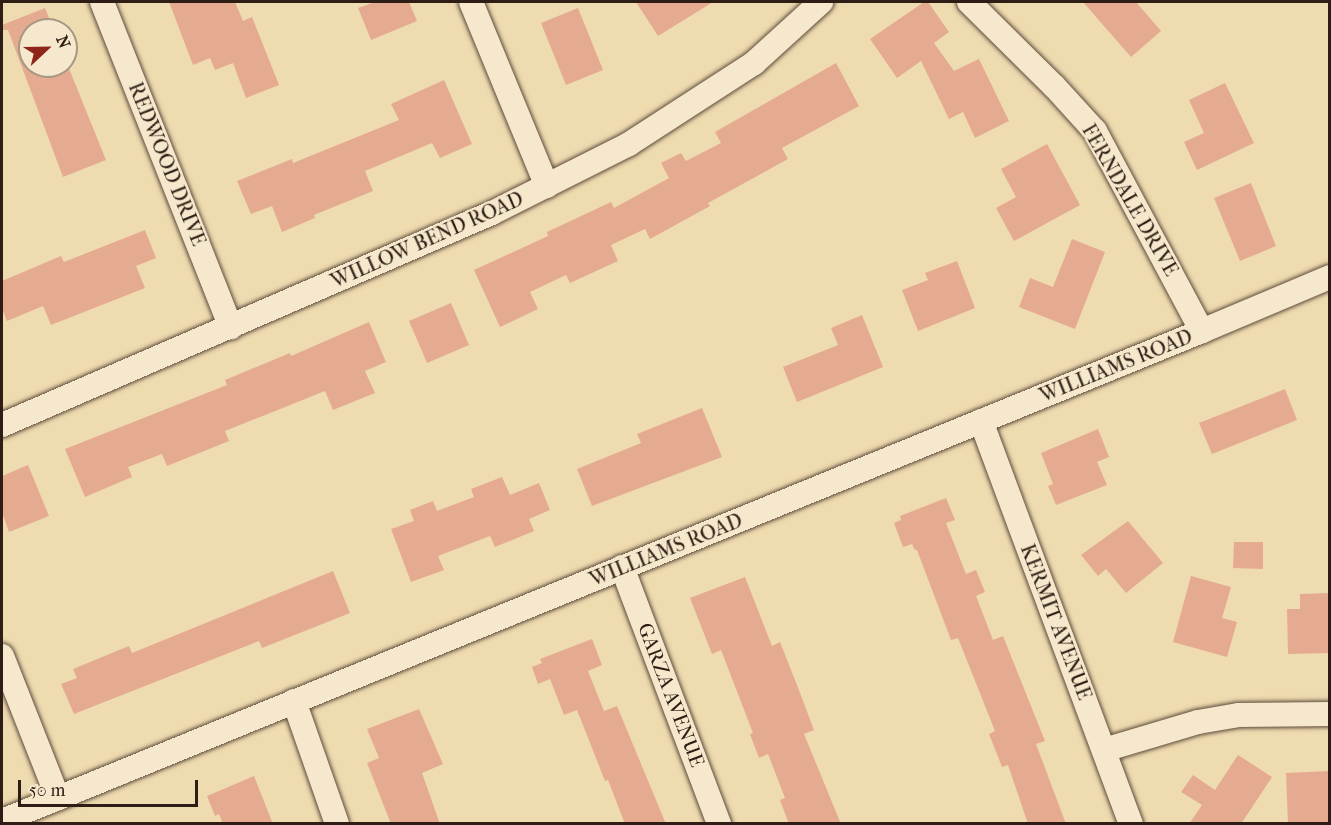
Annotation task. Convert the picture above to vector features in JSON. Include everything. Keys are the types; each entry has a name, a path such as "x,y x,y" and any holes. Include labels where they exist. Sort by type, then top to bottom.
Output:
{"street":[{"name":"REDWOOD DRIVE","path":"102,2 231,327"},
{"path":"471,2 547,186"},
{"name":"WILLOW BEND ROAD","path":"2,425 231,327 547,186 629,144 754,63 821,2"},
{"name":"FERNDALE DRIVE","path":"969,2 1054,86 1095,131 1202,331"},
{"name":"WILLIAMS ROAD","path":"2,821 1329,277"},
{"name":"KERMIT AVENUE","path":"981,421 1131,824"},
{"name":"GARZA AVENUE","path":"622,567 719,824"},
{"path":"2,656 58,798"},
{"path":"294,701 337,824"},
{"path":"1104,750 1198,722 1239,715 1329,714"}],"building":[{"path":"169,2 235,2 243,21 252,17 279,85 246,98 233,63 215,70 210,58 193,65"},
{"path":"375,2 409,2 417,21 371,40 358,8"},
{"path":"636,2 713,2 658,36"},
{"path":"924,2 928,2 949,32 934,43 954,71 979,59 1009,121 975,138 963,112 949,119 921,61 897,78 870,39"},
{"path":"1083,2 1136,2 1161,31 1131,57"},
{"path":"45,8 49,18 20,18"},
{"path":"578,8 603,70 566,85 541,23"},
{"path":"18,19 18,57 8,30 2,30 2,25"},
{"path":"836,63 859,106 782,148 788,159 708,203 710,206 650,239 645,229 611,245 618,261 570,283 566,275 530,292 538,309 500,327 474,270 548,236 547,232 611,202 614,208 669,178 661,163 681,153 686,161 721,143 715,132"},
{"path":"26,78 73,78 106,160 63,177"},
{"path":"444,80 472,144 440,158 432,143 365,171 373,191 314,215 315,218 282,232 272,206 251,214 237,181 292,159 293,163 399,120 391,104"},
{"path":"1225,83 1254,143 1197,170 1184,142 1204,133 1189,100"},
{"path":"1047,144 1080,205 1014,241 996,208 1016,197 1001,169"},
{"path":"1251,183 1276,246 1240,261 1214,198"},
{"path":"145,230 156,258 136,266 145,288 51,325 43,306 7,321 2,308 2,281 61,256 64,262"},
{"path":"1072,239 1105,252 1075,329 1019,307 1030,278 1053,287"},
{"path":"957,261 975,308 918,331 902,290 928,280 925,273"},
{"path":"451,303 469,345 427,363 409,321"},
{"path":"862,315 883,367 797,402 783,367 838,345 831,328"},
{"path":"369,322 386,362 365,371 375,393 333,410 325,391 225,431 229,441 167,466 162,454 128,467 132,477 85,497 65,449 227,385 225,380 290,353 291,356"},
{"path":"1285,389 1297,420 1212,454 1199,423"},
{"path":"702,408 722,457 592,506 577,469 641,443 637,434"},
{"path":"1098,429 1109,457 1097,462 1107,485 1056,505 1048,486 1053,484 1041,453"},
{"path":"28,465 49,516 9,532 2,512 2,476"},
{"path":"502,477 510,495 539,483 550,510 529,519 534,531 495,547 490,536 438,556 444,570 411,582 391,529 414,521 410,510 433,501 437,511 474,497 471,489"},
{"path":"946,498 955,520 946,523 966,574 976,570 985,592 976,596 993,640 1003,636 1045,741 1036,744 1066,824 1028,824 1008,765 1002,767 989,734 995,731 958,638 951,640 917,550 912,544 903,547 894,523 901,520 900,516"},
{"path":"1128,521 1163,563 1126,593 1106,569 1098,576 1081,555"},
{"path":"1234,542 1263,542 1263,569 1233,568"},
{"path":"333,571 350,613 262,648 259,641 74,714 61,684 77,678 73,669 129,646 132,653"},
{"path":"1191,576 1231,587 1222,618 1237,622 1227,657 1173,642"},
{"path":"745,577 772,646 780,642 797,685 814,730 804,734 841,824 789,824 780,800 785,798 768,754 759,758 750,734 753,733 721,650 712,654 690,598"},
{"path":"1329,593 1329,653 1288,654 1287,609 1300,609 1300,594"},
{"path":"592,639 602,665 588,671 604,711 617,706 666,824 625,824 577,710 564,715 550,679 538,684 532,667 542,663 540,659"},
{"path":"419,709 443,764 422,773 440,824 391,824 367,763 379,758 367,729"},
{"path":"1238,755 1272,777 1241,824 1189,824 1202,805 1181,792 1193,775 1215,790"},
{"path":"1329,771 1329,824 1288,824 1286,773"},
{"path":"254,776 273,824 223,824 219,814 215,816 207,796"}]}
